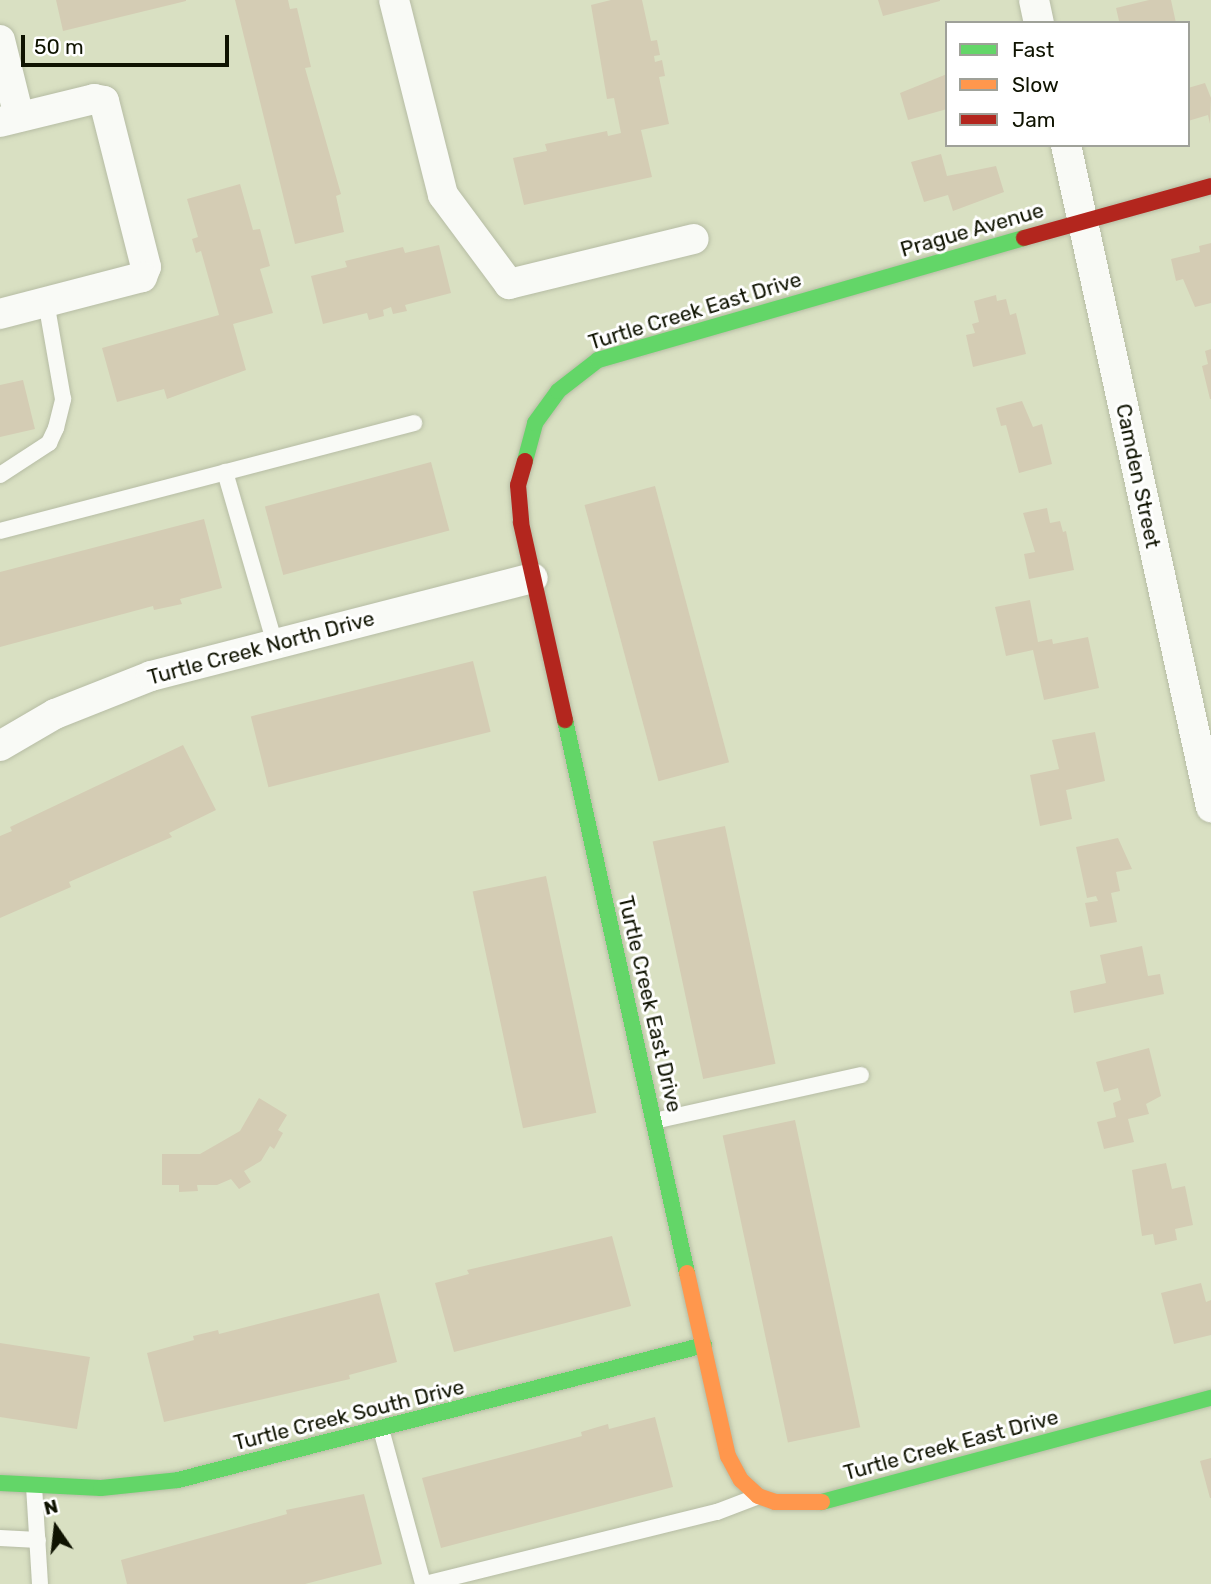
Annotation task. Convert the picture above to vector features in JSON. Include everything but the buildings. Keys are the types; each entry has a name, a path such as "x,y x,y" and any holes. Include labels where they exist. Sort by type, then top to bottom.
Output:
{"street":[{"path":"394,0 443,195 509,284 694,239"},
{"path":"1034,0 1039,21"},
{"path":"0,40 9,120 94,99 104,101 145,263 142,276 0,314"},
{"name":"Camden Street","path":"1066,147 1211,807"},
{"name":"Prague Avenue","path":"874,280 1211,186"},
{"name":"Turtle Creek East Drive","path":"874,280 610,356 577,374 535,423 519,472 519,510 533,578 728,1456 741,1480 758,1496 783,1505 809,1505 1211,1398"},
{"name":"Turtle Creek North Drive","path":"0,746 55,714 126,684 533,578"},
{"name":"Turtle Creek South Drive","path":"0,1483 101,1488 178,1480 704,1345"}],"lane":[{"path":"0,475 49,443 56,428 63,399 46,302"},
{"path":"0,531 414,424"},
{"path":"225,472 275,644"},
{"path":"654,1121 861,1075"},
{"path":"381,1429 424,1584 717,1512 758,1496"},
{"path":"34,1486 40,1584"},
{"path":"0,1538 38,1539"}],"traffic: fast":[{"path":"525,461 535,423 558,391 598,360 1024,238"},
{"path":"565,720 687,1273"},
{"path":"0,1483 101,1488 178,1480 704,1345"},
{"path":"822,1502 1211,1398"}],"traffic: slow":[{"path":"687,1273 728,1456 741,1480 758,1496 775,1502 822,1502"}],"traffic: jam":[{"path":"1024,238 1211,186"},
{"path":"525,461 518,485 521,523 565,720"}]}
